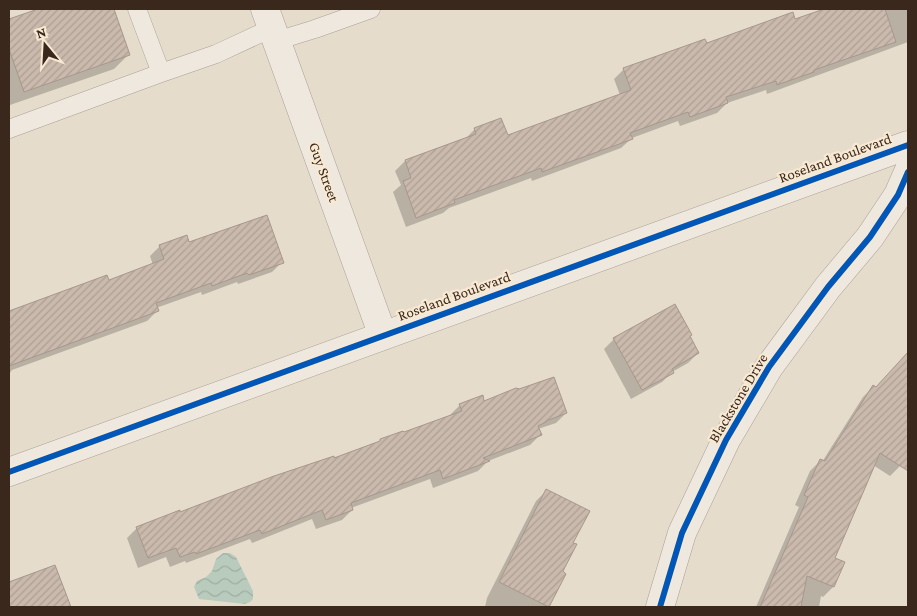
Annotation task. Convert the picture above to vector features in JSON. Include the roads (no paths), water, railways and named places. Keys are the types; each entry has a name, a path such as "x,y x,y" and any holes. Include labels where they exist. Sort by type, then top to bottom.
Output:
{"street":[{"name":"Guy Street","path":"271,26 383,336"},
{"name":"Roseland Boulevard","path":"9,472 908,144"},
{"name":"Blackstone Drive","path":"660,607 682,533 726,440 769,367 828,288 870,237 898,195 908,172"}],"lane":[{"path":"137,9 161,73"},
{"path":"9,129 216,54 271,26 315,29 371,9"}],"water":[{"path":"223,553 230,553 236,557 253,591 253,599 250,602 245,604 199,599 194,587 197,581 206,577 212,571 216,559"}]}
